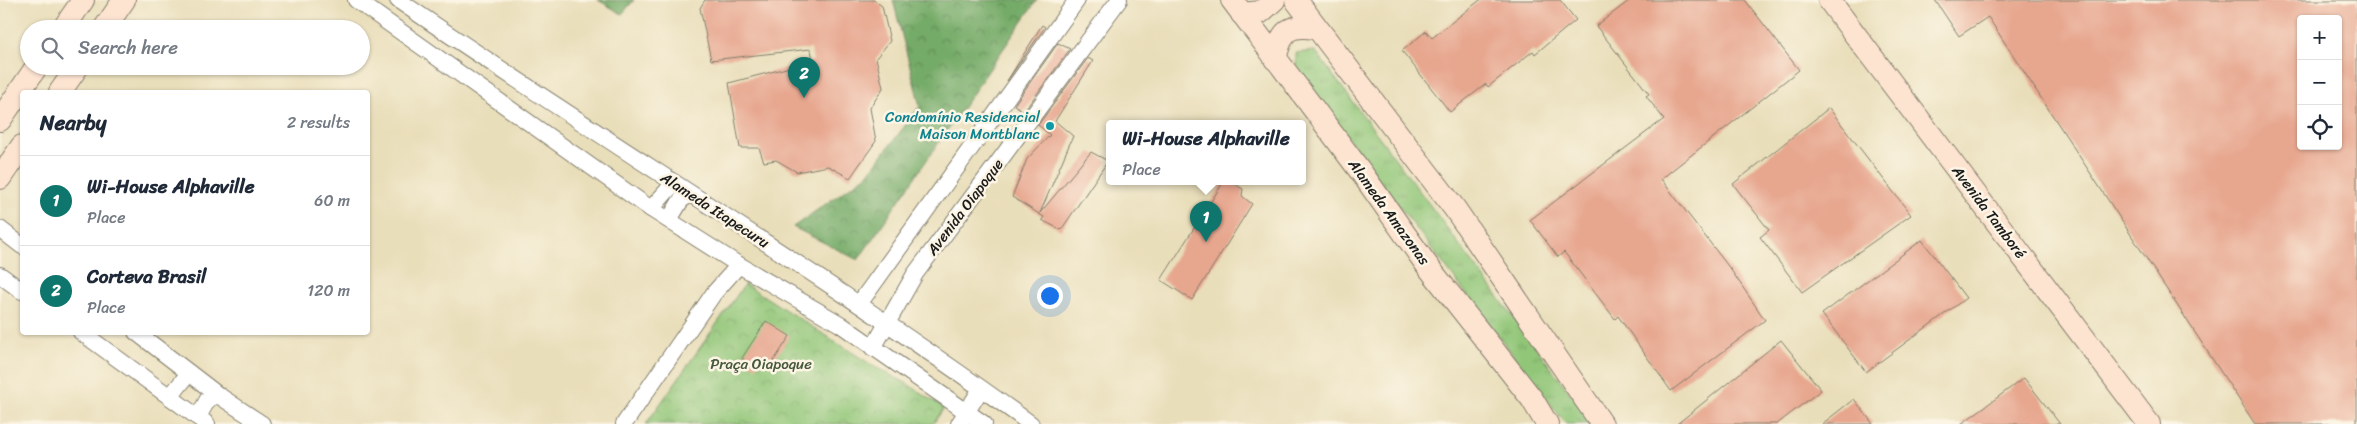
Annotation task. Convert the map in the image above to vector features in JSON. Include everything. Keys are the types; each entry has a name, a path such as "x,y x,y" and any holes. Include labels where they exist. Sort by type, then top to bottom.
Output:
{"main road":[{"path":"110,20 124,0"},
{"path":"1237,7 1261,12 1274,0"},
{"path":"1296,0 1315,28 1455,209 1602,424"},
{"name":"Avenida Tamboré","path":"1829,0 2149,424"},
{"path":"69,20 82,2 100,20"},
{"name":"Alameda Amazonas","path":"1237,7 1361,172 1426,264 1532,399 1547,424"},
{"path":"1275,58 1282,36 1289,29 1296,27 1315,28"},
{"path":"21,90 31,75"},
{"path":"61,90 72,75"},
{"path":"0,120 20,91"},
{"path":"0,178 20,149"}],"street":[{"path":"356,0 651,209 739,265 840,324 874,348 963,418 984,424"},
{"name":"Alameda Itapecuru","path":"398,0 889,323 1030,424"},
{"name":"Avenida Oiapoque","path":"858,304 1076,0"},
{"name":"Avenida Oiapoque","path":"874,348 915,274 1119,0"},
{"path":"651,209 674,182"},
{"path":"669,220 680,200 691,194"},
{"path":"3,232 20,245"},
{"path":"624,424 714,293 739,265"},
{"path":"0,275 20,290"},
{"path":"84,335 202,421 208,399 218,394"},
{"path":"140,335 189,373 262,424"},
{"path":"170,397 189,373"},
{"path":"963,418 981,389"}],"green space":[{"path":"598,0 634,0 622,14"},
{"path":"893,0 1037,0 858,260 793,227 867,175 920,106"},
{"path":"1315,51 1593,424 1566,424 1370,168 1296,65 1296,53"},
{"name":"Praça Oiapoque","path":"745,284 875,367 906,383 944,408 933,424 646,424"}],"building":[{"path":"705,0 874,0 882,6 890,41 876,58 883,88 870,108 876,141 850,178 828,166 797,172 776,160 764,162 759,148 740,148 729,83 813,61 811,49 711,60 700,8"},
{"path":"1480,0 1560,0 1576,20 1535,54 1533,51 1488,87 1486,84 1450,112 1402,51 1426,31 1432,38"},
{"path":"1630,0 1745,0 1799,70 1661,179 1731,270 1765,320 1671,391 1618,316 1615,319 1564,252 1558,257 1530,220 1664,119 1646,96 1649,94 1596,26"},
{"path":"1935,0 2357,0 2357,424 2255,424 1988,17 1959,36"},
{"path":"1042,25 1045,27 1007,81"},
{"path":"1058,43 1070,49 1024,111 1014,105"},
{"path":"1088,58 1093,61 1055,121 1073,136 1040,213 1091,152 1106,160 1106,164 1061,230 1042,220 1044,217 1012,197 1027,159 1050,135 1038,125"},
{"path":"1829,108 1911,215 1802,292 1760,237 1769,230 1733,184"},
{"path":"1221,185 1236,185 1243,189 1242,196 1252,204 1192,300 1161,280"},
{"path":"1922,240 1966,298 1866,372 1822,314"},
{"path":"766,321 790,336 771,365 761,359 756,367 742,358"},
{"path":"1781,340 1821,390 1777,424 1677,424"},
{"path":"2024,378 2060,424 1961,424"},
{"path":"1854,399 1873,424 1822,424"}],"place":[{"name":"Corteva Brasil","path":"804,98"},
{"name":"Condomínio Residencial Maison Montblanc","path":"1050,126"},
{"name":"Wi-House Alphaville","path":"1206,242"}]}
